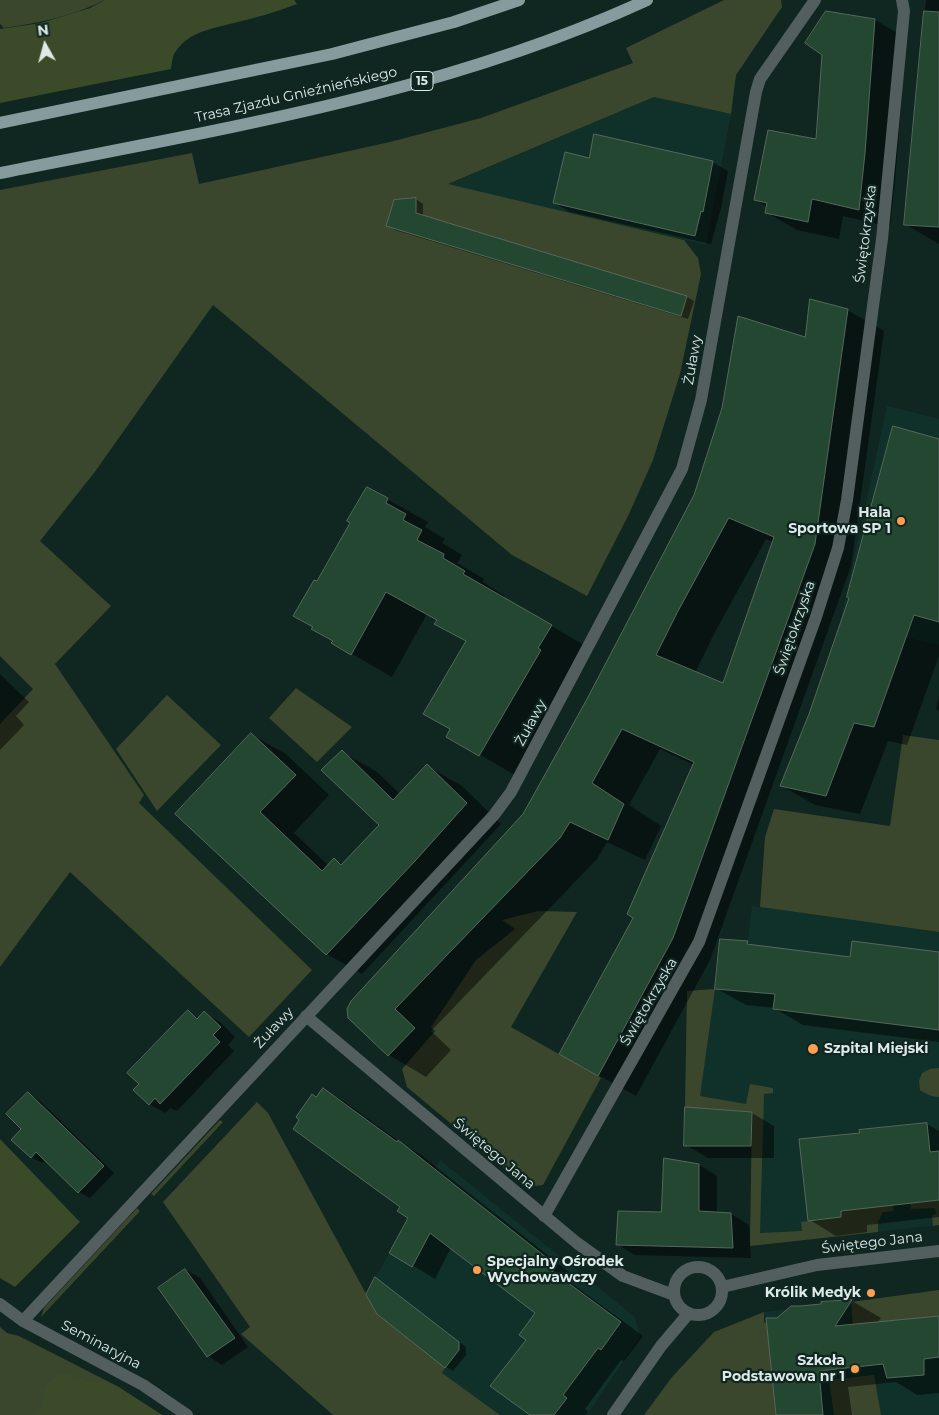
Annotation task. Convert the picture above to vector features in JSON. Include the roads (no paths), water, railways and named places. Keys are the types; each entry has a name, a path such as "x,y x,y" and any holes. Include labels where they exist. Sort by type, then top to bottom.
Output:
{"main road":[{"path":"0,124 310,60 454,22 519,0"},
{"name":"Trasa Zjazdu Gnieźnieńskiego","path":"0,173 321,107 463,70 579,29 647,0"}],"street":[{"name":"Żuławy","path":"23,1321 494,815 511,792 682,469 701,400 756,92 760,79 815,0"},
{"name":"Świętokrzyska","path":"544,1216 699,942 816,617 838,548 848,490 882,239 904,11 902,0"},
{"name":"Świętego Jana","path":"306,1016 577,1243 623,1276 674,1295"},
{"name":"Świętego Jana","path":"722,1287 817,1265 939,1251"},
{"path":"695,1267 711,1270 720,1281 722,1287 721,1300 712,1311 704,1314 689,1313 677,1303 674,1295 676,1280 681,1273 695,1267"},
{"name":"Seminaryjna","path":"0,1304 23,1321 143,1385 187,1415"},
{"path":"612,1415 661,1346 689,1313"}],"place":[{"name":"Hala Sportowa SP 1","path":"901,521"},
{"name":"Szpital Miejski","path":"813,1049"},
{"name":"Specjalny Ośrodek Wychowawczy","path":"477,1270"},
{"name":"Królik Medyk","path":"871,1293"},
{"name":"Szkoła Podstawowa nr 1","path":"855,1369"}]}
